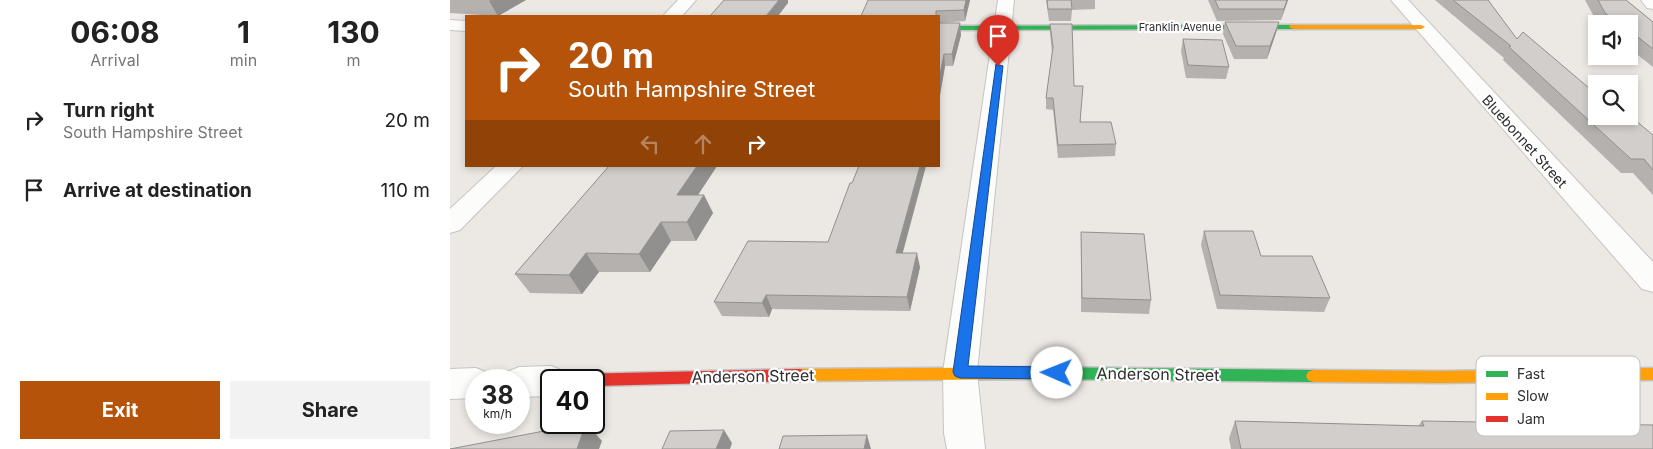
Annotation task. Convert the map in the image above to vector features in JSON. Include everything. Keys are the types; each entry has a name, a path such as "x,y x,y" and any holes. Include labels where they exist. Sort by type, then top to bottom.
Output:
{"street":[{"path":"673,15 688,0"},
{"path":"966,449 963,433 960,372 1006,0"},
{"name":"Bluebonnet Street","path":"1399,0 1421,27 1653,281"},
{"path":"1649,0 1653,4"},
{"path":"450,25 465,26"},
{"name":"Franklin Avenue","path":"940,28 1421,27"},
{"path":"450,224 510,167"},
{"name":"Anderson Street","path":"605,379 960,372 1476,377"},
{"name":"Anderson Street","path":"1640,374 1653,374"},
{"path":"450,384 465,383"}],"building":[{"path":"724,0 779,0 767,15 711,15"},
{"path":"868,0 966,0 964,10 936,11 936,15 861,15"},
{"path":"1047,0 1071,0 1072,9 1048,9"},
{"path":"1215,0 1287,0 1284,9 1219,9"},
{"path":"1453,0 1488,0 1517,39 1523,32 1588,87 1588,120 1509,47 1511,46"},
{"path":"1598,0 1626,0 1653,22 1653,49 1638,37 1638,15 1608,15"},
{"path":"1225,22 1279,22 1270,46 1236,46"},
{"path":"940,23 960,23 952,54 944,54 940,75"},
{"path":"1050,24 1072,24 1074,86 1083,86 1080,122 1111,122 1116,144 1058,145 1053,98 1046,98 1053,47"},
{"path":"1183,39 1222,40 1229,67 1188,65"},
{"path":"1638,122 1653,135 1653,170 1644,159 1631,159 1594,125 1638,125"},
{"path":"608,167 696,167 677,195 704,195 687,222 661,222 639,254 586,253 569,275 515,274"},
{"path":"859,167 920,167 896,253 917,253 907,297 766,295 762,303 714,302 748,241 828,242 850,183 852,183"},
{"path":"1204,231 1253,231 1261,256 1312,256 1330,298 1220,295"},
{"path":"1081,232 1144,234 1151,300 1082,298"},
{"path":"1235,421 1424,426 1422,421 1476,422 1476,436 1640,436 1640,425 1653,425 1653,449 1241,449"},
{"path":"724,430 716,449 662,449 670,431"},
{"path":"540,432 540,434 582,434 577,449 450,449 530,434"},
{"path":"867,435 864,449 779,449 783,436"}],"traffic: fast":[{"path":"940,28 1293,27"},
{"path":"1034,373 1313,376"}],"traffic: slow":[{"path":"1293,27 1421,27"},
{"path":"800,375 1034,373"},
{"path":"1640,374 1653,374"},
{"path":"1313,376 1476,377"}],"traffic: jam":[{"path":"605,379 800,375"}],"route":[{"path":"998,66 960,372 1057,373"}]}
